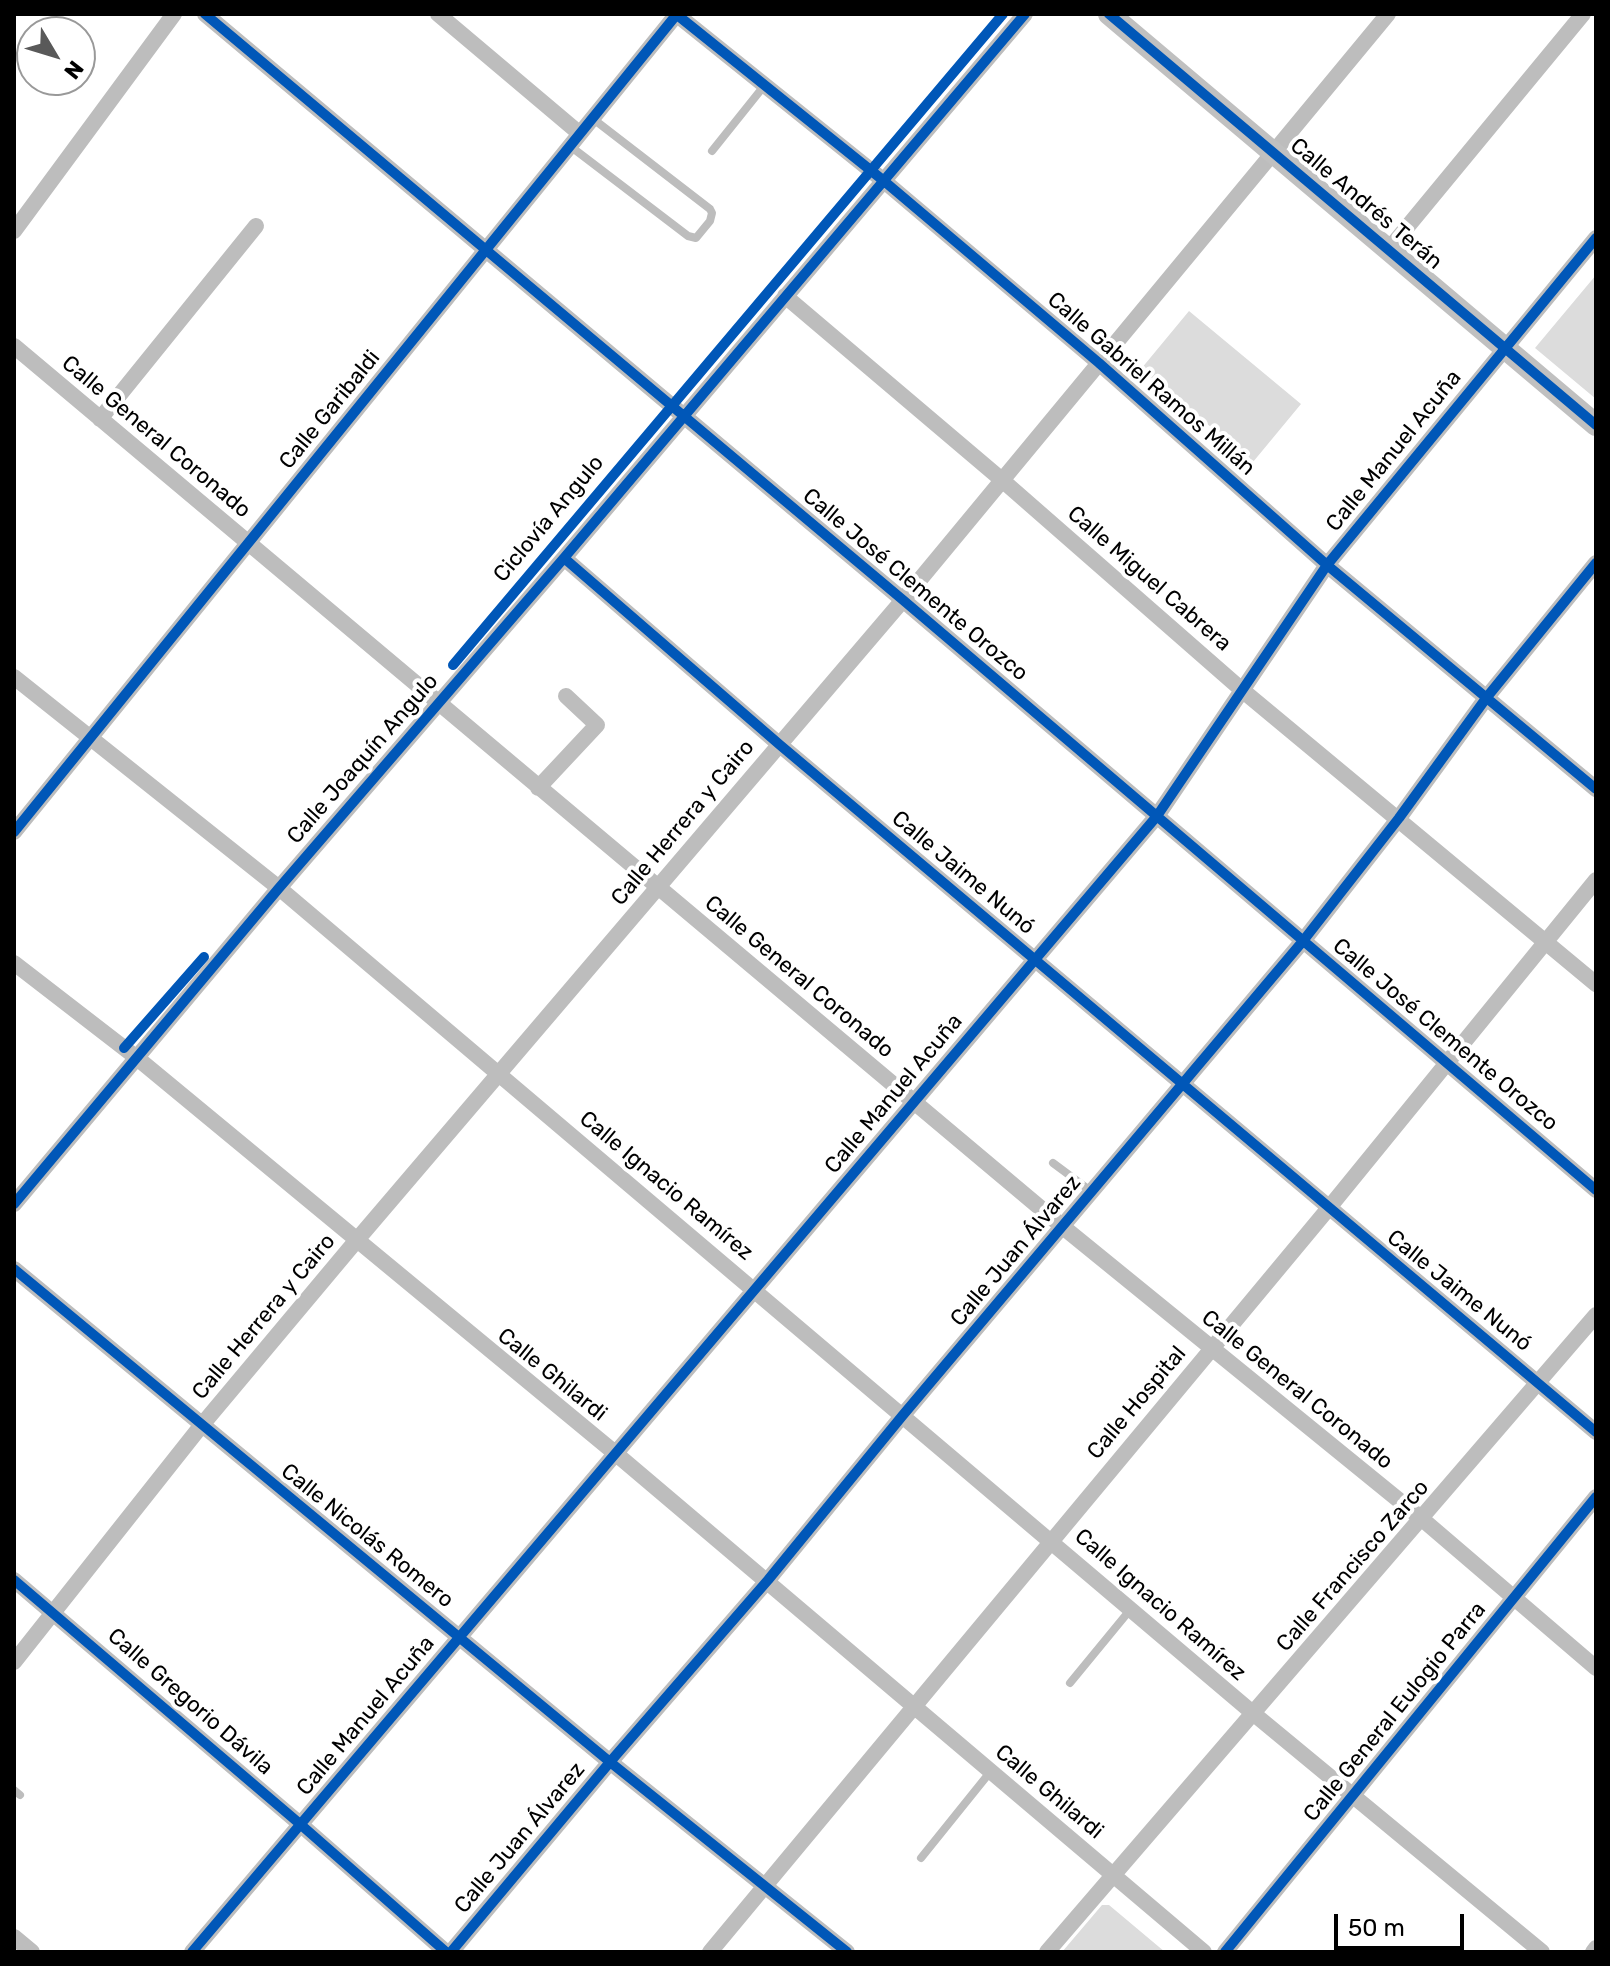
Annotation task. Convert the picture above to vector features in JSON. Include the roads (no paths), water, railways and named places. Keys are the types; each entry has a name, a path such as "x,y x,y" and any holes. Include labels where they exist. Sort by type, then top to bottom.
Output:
{"street":[{"path":"14,231 174,14"},
{"name":"Calle José Clemente Orozco","path":"205,14 903,600 1596,1190"},
{"path":"438,14 574,140"},
{"name":"Calle Garibaldi","path":"14,832 677,14"},
{"name":"Calle Gabriel Ramos Millán","path":"677,14 884,181 1099,363 1327,565 1596,789"},
{"name":"Calle Joaquín Angulo","path":"14,1204 279,888 564,558 1025,14"},
{"name":"Calle Andrés Terán","path":"1109,14 1596,425"},
{"name":"Calle Herrera y Cairo","path":"14,1662 201,1426 903,600 1388,14"},
{"path":"1389,249 1583,14"},
{"path":"100,419 256,226"},
{"name":"Calle Manuel Acuña","path":"192,1952 1157,816 1327,565 1504,347 1590,259 1596,238"},
{"name":"Calle Miguel Cabrera","path":"785,296 1242,690 1596,984"},
{"name":"Calle General Coronado","path":"14,346 657,888 1211,1350 1422,1519 1596,1668"},
{"name":"Calle Jaime Nunó","path":"564,558 780,745 1596,1432"},
{"name":"Calle Juan Álvarez","path":"448,1952 768,1580 903,1415 1303,941 1399,818 1487,697 1596,563"},
{"name":"Calle Ignacio Ramírez","path":"14,677 279,888 1254,1714 1542,1952"},
{"path":"538,788 597,725 566,696"},
{"name":"Calle Hospital","path":"710,1952 1328,1209 1596,880"},
{"name":"Calle Ghilardi","path":"14,963 137,1058 768,1580 1204,1952"},
{"name":"Calle Nicolás Romero","path":"14,1269 610,1762 847,1952"},
{"name":"Calle Francisco Zarco","path":"1047,1952 1596,1315"},
{"name":"Calle General Eulogio Parra","path":"1225,1952 1596,1497"},
{"name":"Calle Gregorio Dávila","path":"14,1580 448,1952"},
{"path":"14,1937 32,1952"}],"lane":[{"path":"712,151 765,85"},
{"path":"574,140 688,236 696,238 705,228 712,217 710,209 592,118"},
{"path":"1053,1163 1092,1193"},
{"path":"1070,1683 1130,1609"},
{"path":"921,1858 992,1770"}]}
